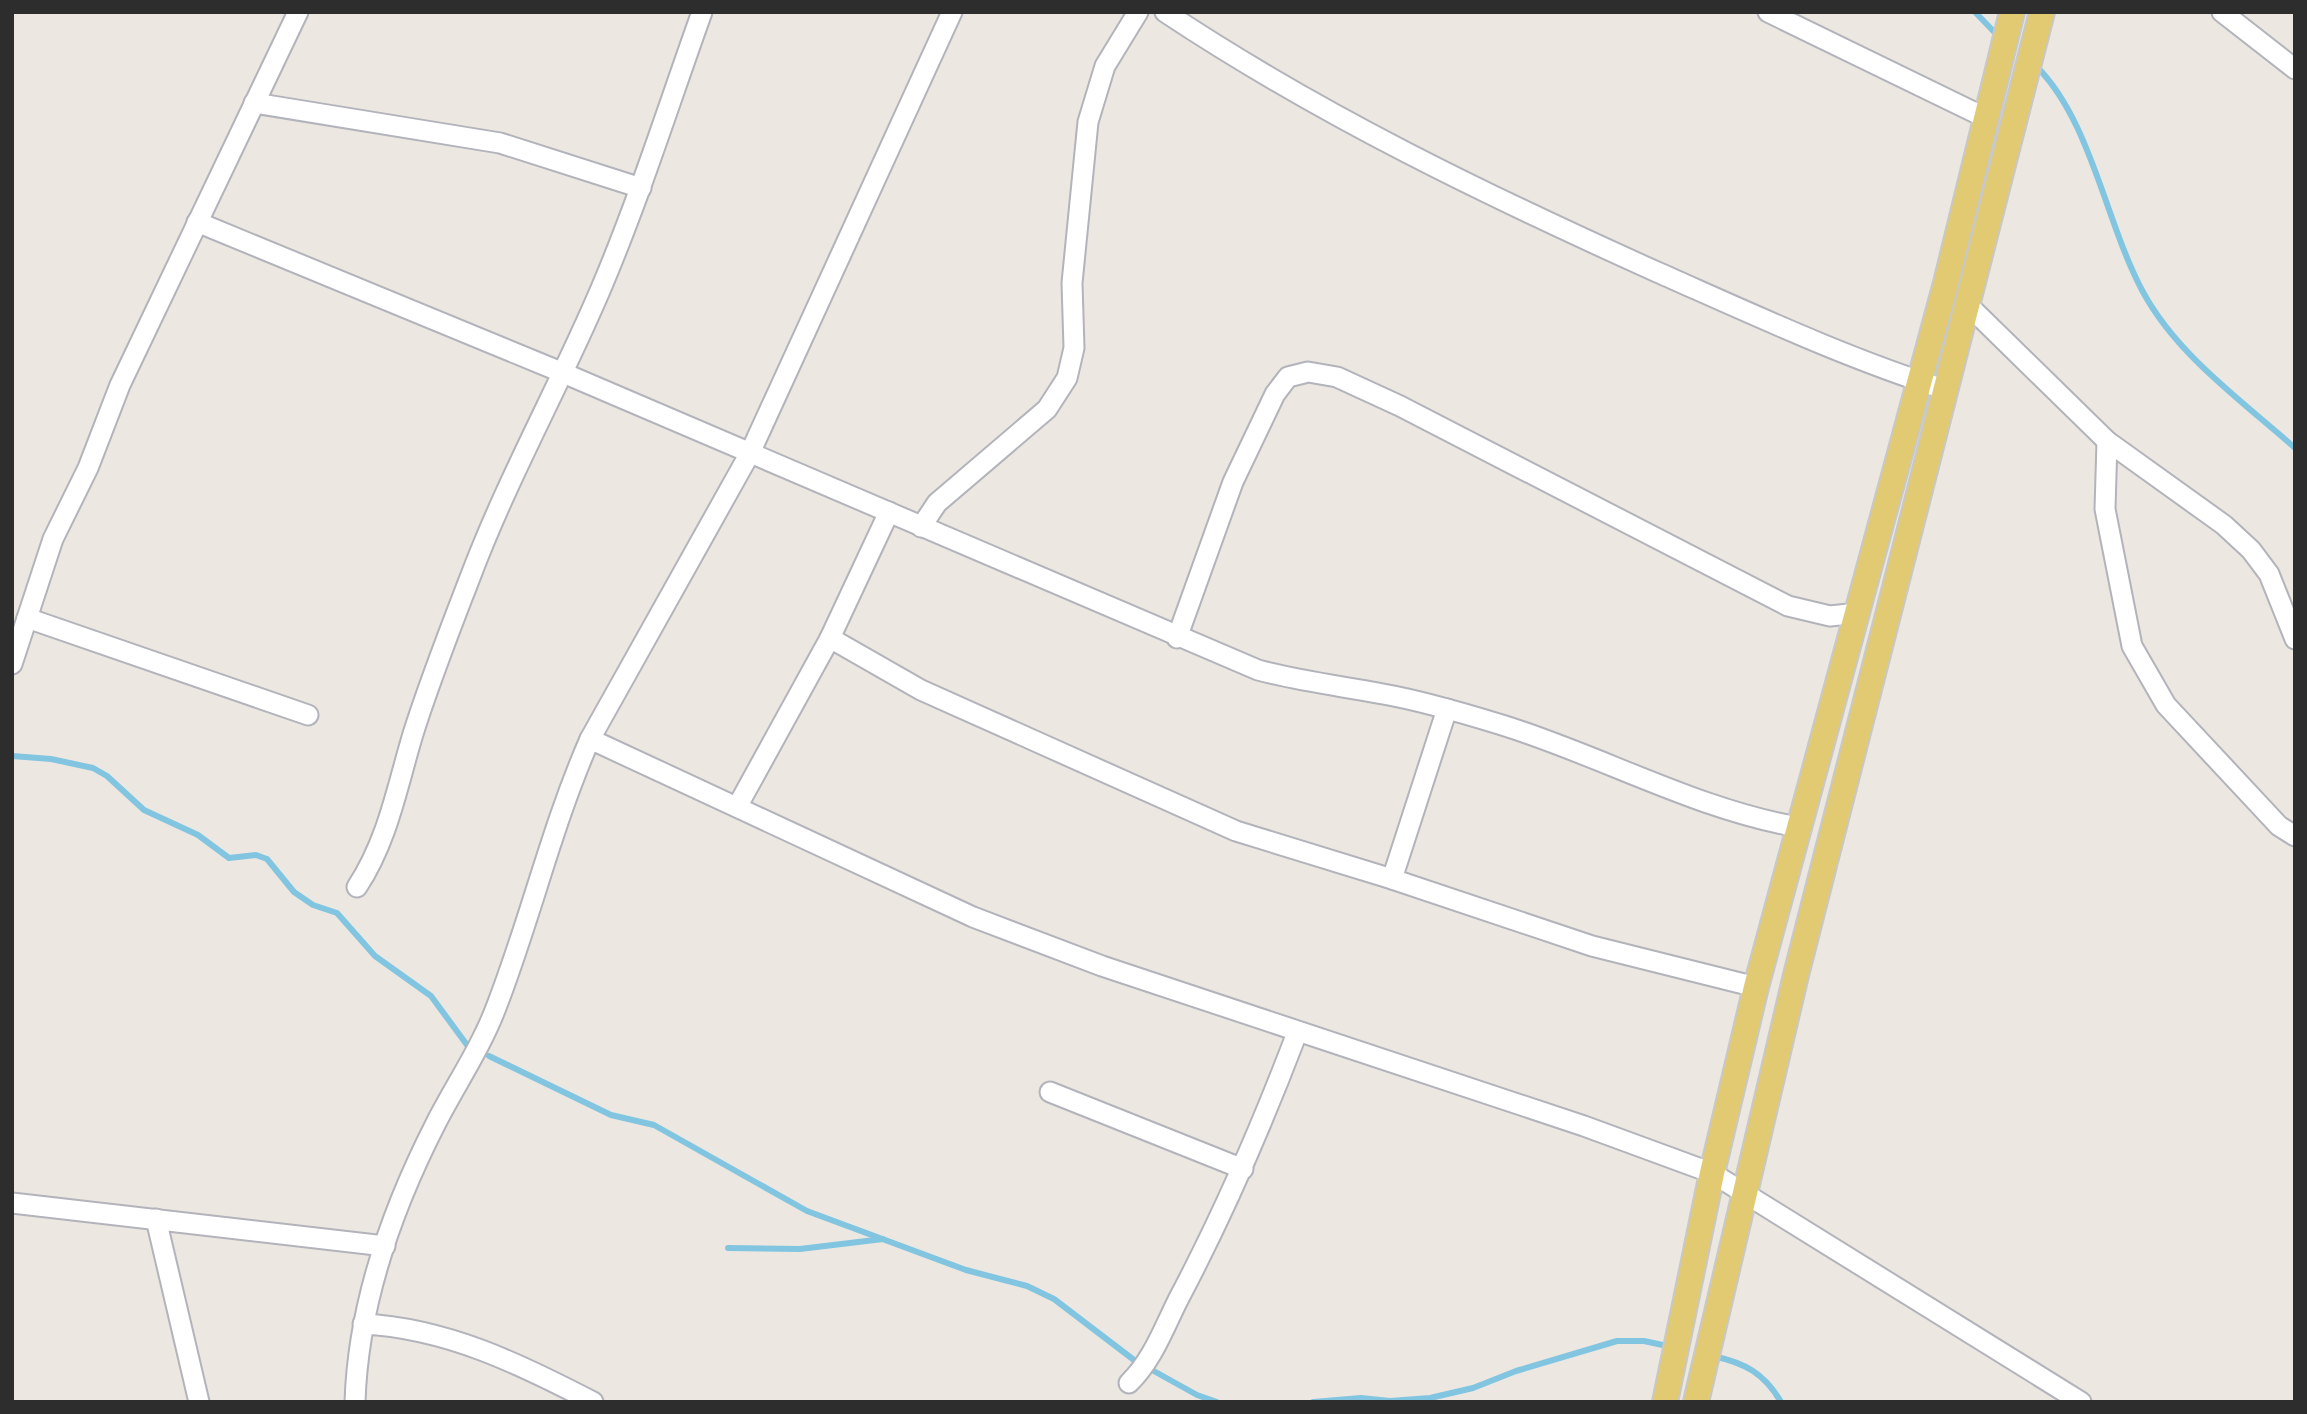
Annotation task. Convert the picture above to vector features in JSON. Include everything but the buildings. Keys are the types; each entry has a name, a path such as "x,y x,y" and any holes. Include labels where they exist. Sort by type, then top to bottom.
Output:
{"main road":[{"path":"1665,1402 1712,1172 1756,987 1858,613 2012,14"},
{"path":"1696,1402 1796,975 2040,24"}],"street":[{"path":"12,664 53,539 88,468 120,386 298,12"},
{"path":"357,887 374,861 384,838 414,733 471,575 501,499 601,288 641,188 702,12"},
{"path":"355,1402 357,1358 363,1324 399,1204 434,1126 496,1007 570,783 590,739 750,453 952,12"},
{"path":"921,527 937,503 1047,409 1067,378 1074,348 1072,283 1087,122 1105,66 1138,12"},
{"path":"1165,12 1350,125 1595,244 1791,332 1947,390"},
{"path":"1768,12 1986,118"},
{"path":"2222,12 2295,69"},
{"path":"254,103 500,143 641,188"},
{"path":"197,222 561,372 1177,638 1258,670 1297,680 1385,694 1447,709 1598,758 1727,812 1798,827"},
{"path":"1969,306 2108,441 2224,525 2251,550 2269,574 2295,639"},
{"path":"1177,638 1233,482 1275,394 1288,377 1308,372 1337,377 1400,406 1788,606 1830,616 1858,613"},
{"path":"2108,441 2105,509 2133,646 2166,705 2279,826 2295,836"},
{"path":"737,807 830,638 889,512"},
{"path":"27,618 308,715"},
{"path":"830,638 921,690 1236,831 1392,879 1591,946 1756,987"},
{"path":"1392,879 1447,709"},
{"path":"590,739 973,918 1297,1032 1584,1126 1712,1172 2081,1402"},
{"path":"1133,1379 1149,1357 1214,1233 1243,1169 1297,1032"},
{"path":"1050,1092 1243,1169"},
{"path":"12,1203 385,1246"},
{"path":"156,1219 198,1402"},
{"path":"363,1324 398,1325 478,1347 593,1402"}],"waterway":[{"path":"1975,12 2000,38"},
{"path":"2036,66 2055,88 2071,115 2130,265 2157,315 2192,357 2295,448"},
{"path":"12,756 51,759 93,768 107,776 144,810 198,835 229,858 256,855 267,859 294,892 313,905 337,913 375,956 431,996 467,1045"},
{"path":"489,1056 611,1115 654,1125 807,1211 966,1270 1027,1286 1054,1299 1134,1360 1197,1395 1217,1402"},
{"path":"728,1248 800,1249 883,1239"},
{"path":"1313,1402 1361,1398 1390,1401 1430,1398 1473,1388 1516,1371 1617,1341 1644,1341 1672,1347"},
{"path":"1713,1356 1735,1362 1753,1371 1768,1384 1781,1402"}]}
